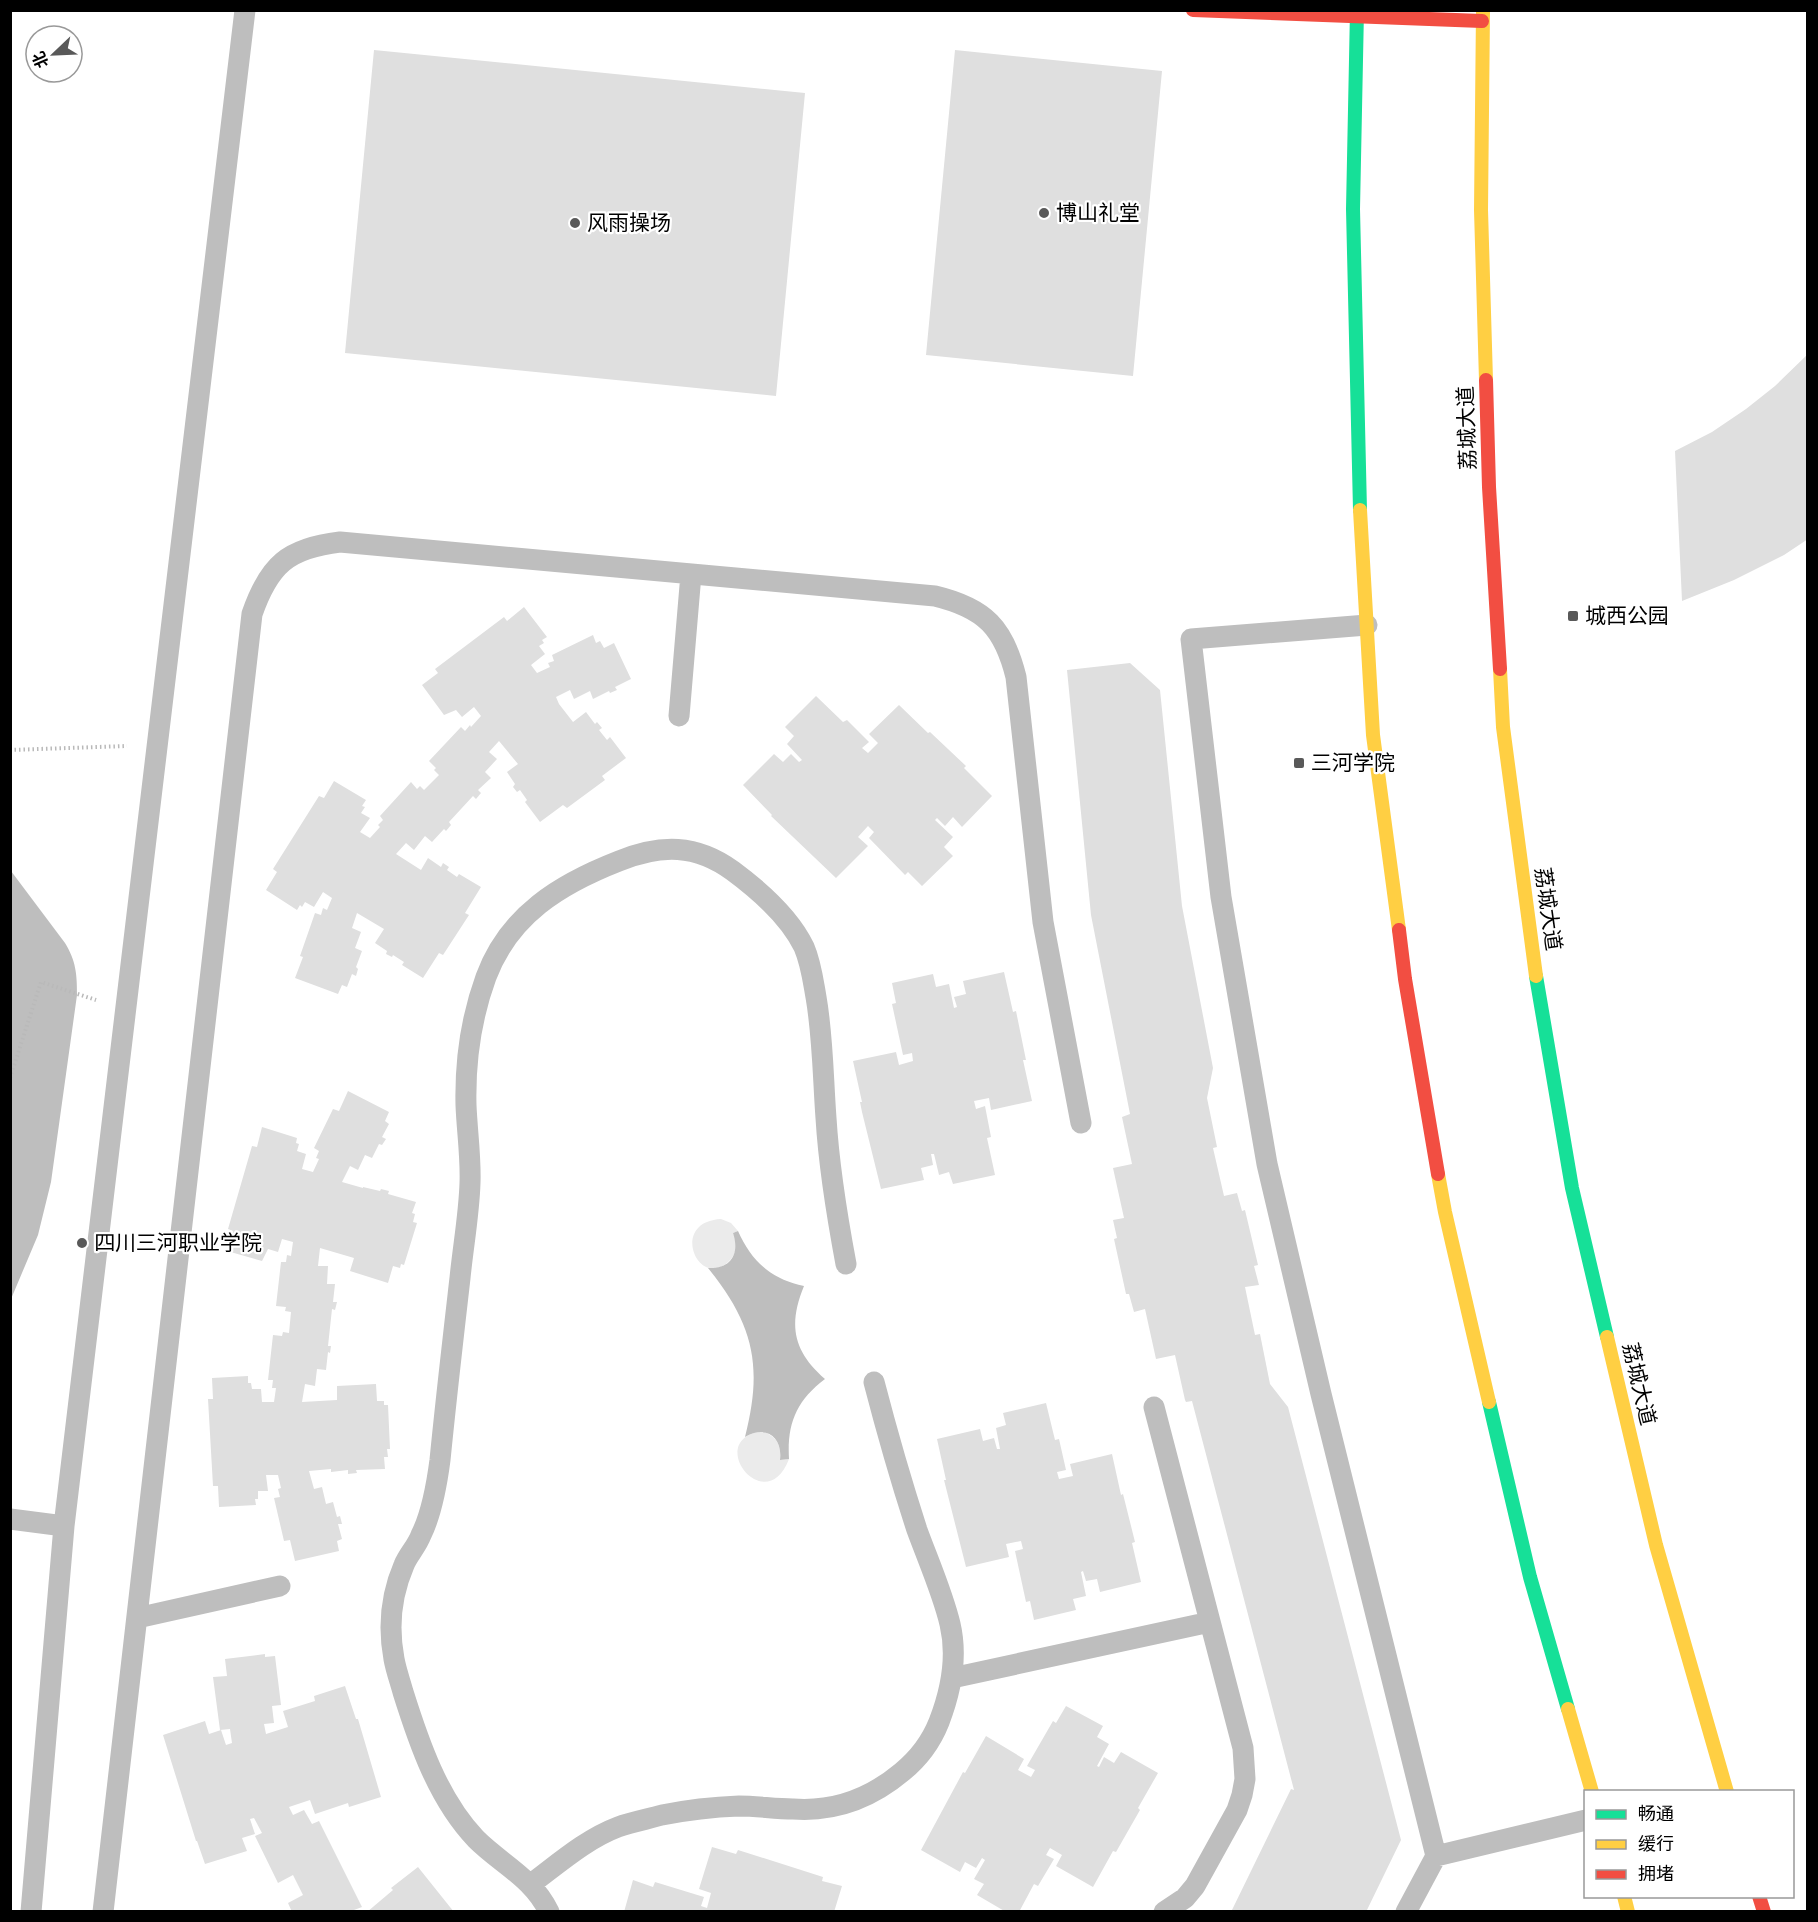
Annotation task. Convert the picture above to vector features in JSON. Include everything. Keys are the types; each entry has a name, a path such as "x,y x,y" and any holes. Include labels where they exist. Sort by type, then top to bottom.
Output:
{"main road":[{"path":"1195,11 1482,16"},
{"path":"1357,14 1353,220 1359,486 1373,735 1405,979 1444,1212 1530,1576 1592,1790"},
{"name":"荔城大道","path":"1482,16 1481,210 1489,487 1503,727 1531,950 1572,1188 1656,1545 1727,1790"}],"lane":[{"path":"31,1911 64,1526 244,10"},
{"path":"104,1911 252,614 266,580 282,562 299,551 319,544 340,542 935,596 955,600 973,608 989,621 1002,637 1011,656 1016,677 1043,922 1081,1123"},
{"path":"679,716 691,574"},
{"path":"1367,625 1191,639 1221,897 1267,1164 1321,1394 1436,1856 1406,1911"},
{"path":"549,1911 531,1884 476,1839 453,1810 437,1782 414,1728 394,1660 390,1623 392,1601 404,1564 422,1534 439,1469 470,1185 466,1102 469,1037 485,979 494,959 514,928 532,909 570,884 622,860 667,849 694,851 723,864 750,883 780,913 806,950 813,974 822,1032 830,1170 846,1264"},
{"path":"531,1884 582,1847 618,1827 663,1815 709,1809 739,1806 812,1810 859,1800 893,1780 923,1751 935,1733 944,1709 952,1678 954,1654 950,1625 903,1485 874,1382"},
{"path":"1154,1407 1243,1748 1245,1779 1237,1810 1195,1886 1185,1898 1164,1911"},
{"path":"10,1518 64,1526"},
{"path":"137,1618 280,1586"},
{"path":"952,1678 1210,1622"},
{"path":"1436,1856 1584,1820"}],"path":[{"path":"10,750 158,746"},
{"path":"10,1078 41,982 88,997"}],"shaded area":[{"path":"11,871 69,950 75,968 77,995 51,1182 38,1235 11,1299"},
{"path":"721,1219 731,1223 738,1231 733,1233 735,1252 727,1263 716,1268 707,1267 699,1261 692,1241 696,1231 705,1223"},
{"path":"738,1231 756,1260 772,1274 804,1286 796,1313 796,1337 806,1358 825,1379 807,1396 795,1414 790,1435 789,1459 780,1460 779,1445 771,1435 759,1432 745,1437 753,1389 750,1347 736,1308 708,1268 723,1266 732,1259 735,1247 733,1233"},
{"path":"762,1431 777,1442 780,1460 789,1459 779,1476 767,1482 755,1479 745,1471 739,1460 738,1448 745,1437"}],"building":[{"name":"风雨操场","path":"374,50 805,93 776,396 345,353"},
{"name":"博山礼堂","path":"955,50 1162,71 1133,376 926,355"},
{"path":"1808,354 1808,539 1784,555 1734,580 1682,601 1675,451 1712,432 1746,409 1775,386"},
{"path":"524,607 547,637 539,646 545,654 531,665 537,673 550,667 548,663 554,661 552,655 593,635 596,643 600,641 604,648 614,643 631,679 615,687 617,690 610,693 609,691 593,699 590,691 574,699 570,690 556,697 573,722 586,712 595,724 597,722 602,728 599,730 607,740 610,737 626,758 602,776 605,780 567,808 563,805 540,822 525,802 527,800 520,790 517,792 513,787 515,784 507,772 518,764 499,741 489,752 497,759 485,772 491,778 478,790 481,793 476,799 473,796 449,822 451,825 446,831 444,829 432,842 425,836 414,850 406,843 396,854 421,870 428,858 441,867 443,863 449,867 447,870 457,877 459,874 481,887 465,913 469,915 443,955 439,953 423,978 402,965 404,962 393,955 392,957 386,954 387,951 375,943 384,929 357,913 352,928 361,932 355,948 362,951 356,967 358,969 356,976 352,974 347,987 342,985 338,994 295,978 315,913 321,915 323,908 327,910 332,898 323,892 314,907 305,902 297,910 266,890 277,872 273,869 319,796 324,798 334,781 366,800 361,813 370,818 360,832 370,838 380,827 378,825 383,820 380,816 411,782 417,789 420,786 424,790 439,775 429,761 461,727 465,731 481,716 474,707 462,717 456,710 444,715 422,685 438,673 435,669 504,617 507,621"},
{"path":"1130,663 1160,690 1182,906 1213,1068 1207,1098 1217,1147 1213,1148 1224,1196 1237,1193 1242,1211 1245,1210 1258,1265 1254,1266 1259,1285 1245,1287 1255,1335 1260,1334 1270,1384 1288,1407 1401,1840 1366,1912 1231,1912 1291,1789 1294,1790 1192,1401 1186,1402 1185,1400 1175,1355 1156,1359 1145,1309 1134,1312 1129,1294 1126,1294 1114,1239 1117,1238 1113,1220 1124,1218 1113,1168 1132,1164 1122,1117 1130,1114 1091,915 1067,670"},
{"path":"816,696 843,722 847,720 869,742 862,748 868,753 878,743 869,734 899,705 966,766 964,768 992,796 962,827 953,817 945,826 937,818 935,820 953,837 944,847 953,856 922,886 908,872 905,875 869,838 874,832 868,826 858,837 868,846 836,878 771,816 743,785 774,754 783,762 791,754 799,762 802,760 787,744 794,736 785,727"},
{"path":"1004,972 1013,1012 1016,1011 1032,1101 991,1110 989,1098 974,1101 976,1109 985,1106 991,1137 987,1138 995,1175 953,1184 949,1172 939,1175 934,1154 931,1154 933,1165 921,1168 924,1180 881,1189 862,1112 853,1061 896,1052 899,1065 913,1061 912,1053 903,1055 892,1004 896,1003 892,983 933,974 936,987 949,984 954,1008 957,1007 954,997 966,994 963,981"},
{"path":"348,1091 389,1112 385,1121 389,1124 382,1137 386,1139 382,1145 379,1144 372,1158 365,1155 358,1170 350,1166 342,1182 363,1188 389,1191 388,1194 416,1202 412,1213 415,1214 413,1222 417,1223 404,1265 401,1264 400,1268 393,1266 388,1283 350,1271 354,1258 320,1248 318,1266 328,1266 327,1284 335,1284 333,1302 337,1302 335,1310 332,1309 328,1346 331,1346 326,1370 317,1369 315,1386 305,1384 302,1402 337,1400 337,1386 376,1384 377,1401 384,1401 384,1405 388,1405 390,1449 387,1449 388,1457 384,1457 385,1469 356,1470 357,1473 348,1474 348,1470 309,1471 314,1489 322,1487 326,1504 333,1502 337,1517 340,1516 342,1524 338,1524 342,1539 337,1541 339,1551 295,1561 290,1540 284,1541 274,1498 280,1497 278,1489 281,1488 278,1475 266,1475 268,1491 258,1491 258,1499 255,1499 256,1505 219,1507 218,1486 213,1486 208,1399 213,1399 212,1378 248,1376 248,1383 251,1383 252,1389 261,1389 262,1402 274,1402 276,1388 272,1388 273,1380 268,1380 273,1335 282,1336 283,1332 289,1333 291,1312 285,1311 286,1307 276,1306 281,1262 286,1262 287,1255 291,1256 293,1242 282,1239 278,1252 268,1249 262,1261 227,1251 233,1231 228,1229 252,1146 257,1147 262,1127 297,1138 296,1143 299,1144 297,1151 306,1154 302,1169 313,1172 319,1159 316,1158 319,1151 314,1148 333,1109 339,1111"},
{"path":"1046,1403 1055,1440 1059,1439 1066,1470 1057,1472 1059,1479 1073,1476 1070,1464 1112,1454 1135,1542 1132,1543 1141,1582 1100,1592 1097,1579 1086,1581 1083,1571 1081,1572 1086,1596 1073,1599 1076,1610 1034,1620 1030,1601 1026,1602 1015,1551 1023,1549 1021,1541 1006,1544 1009,1557 966,1567 944,1480 946,1480 937,1439 980,1429 983,1441 994,1438 997,1449 1000,1449 996,1428 1006,1425 1003,1413"},
{"path":"265,1654 265,1657 275,1656 281,1705 272,1706 274,1723 264,1724 266,1734 288,1727 283,1711 315,1701 314,1696 345,1686 356,1719 358,1719 381,1797 349,1807 348,1803 315,1814 310,1800 289,1807 293,1815 304,1810 312,1824 319,1821 362,1907 354,1910 355,1912 292,1912 288,1903 303,1895 293,1875 278,1883 255,1836 262,1833 254,1818 250,1819 255,1834 242,1838 247,1851 205,1864 196,1841 163,1735 205,1721 209,1734 221,1730 226,1745 232,1743 230,1729 220,1730 213,1677 227,1676 225,1659"},
{"path":"1066,1706 1103,1726 1097,1737 1109,1744 1097,1766 1099,1767 1104,1757 1114,1763 1121,1752 1158,1773 1138,1808 1140,1810 1093,1887 1056,1866 1062,1855 1050,1848 1046,1855 1054,1859 1038,1886 1034,1884 1019,1912 1006,1912 977,1895 984,1884 974,1879 985,1860 982,1858 976,1868 965,1862 960,1872 921,1850 963,1772 965,1773 986,1736 1024,1759 1018,1770 1031,1777 1035,1770 1027,1766 1053,1721 1056,1723"},
{"path":"712,1847 736,1854 738,1850 823,1877 822,1881 842,1886 834,1912 624,1912 633,1880 653,1887 655,1882 704,1897 701,1906 707,1908 711,1893 699,1889"},
{"path":"418,1867 454,1912 367,1912 393,1890 391,1888"}],"traffic: fast":[{"path":"1357,10 1353,209 1360,510"},
{"path":"1536,976 1572,1188 1607,1337"},
{"path":"1489,1402 1530,1577 1568,1709"}],"traffic: slow":[{"path":"1483,10 1481,210 1486,380"},
{"path":"1360,510 1373,735 1399,930"},
{"path":"1500,669 1503,727 1536,976"},
{"path":"1438,1174 1489,1402"},
{"path":"1607,1337 1656,1545 1726,1790"},
{"path":"1568,1709 1591,1790"},
{"path":"1624,1898 1628,1912"}],"traffic: jam":[{"path":"1193,10 1482,21"},
{"path":"1486,380 1489,487 1500,669"},
{"path":"1399,930 1405,979 1438,1174"},
{"path":"1760,1898 1764,1912"}],"place":[{"name":"博山礼堂","path":"1044,213"},
{"name":"风雨操场","path":"575,223"},
{"name":"城西公园","path":"1573,616"},
{"name":"三河学院","path":"1299,763"},
{"name":"四川三河职业学院","path":"82,1243"}]}
